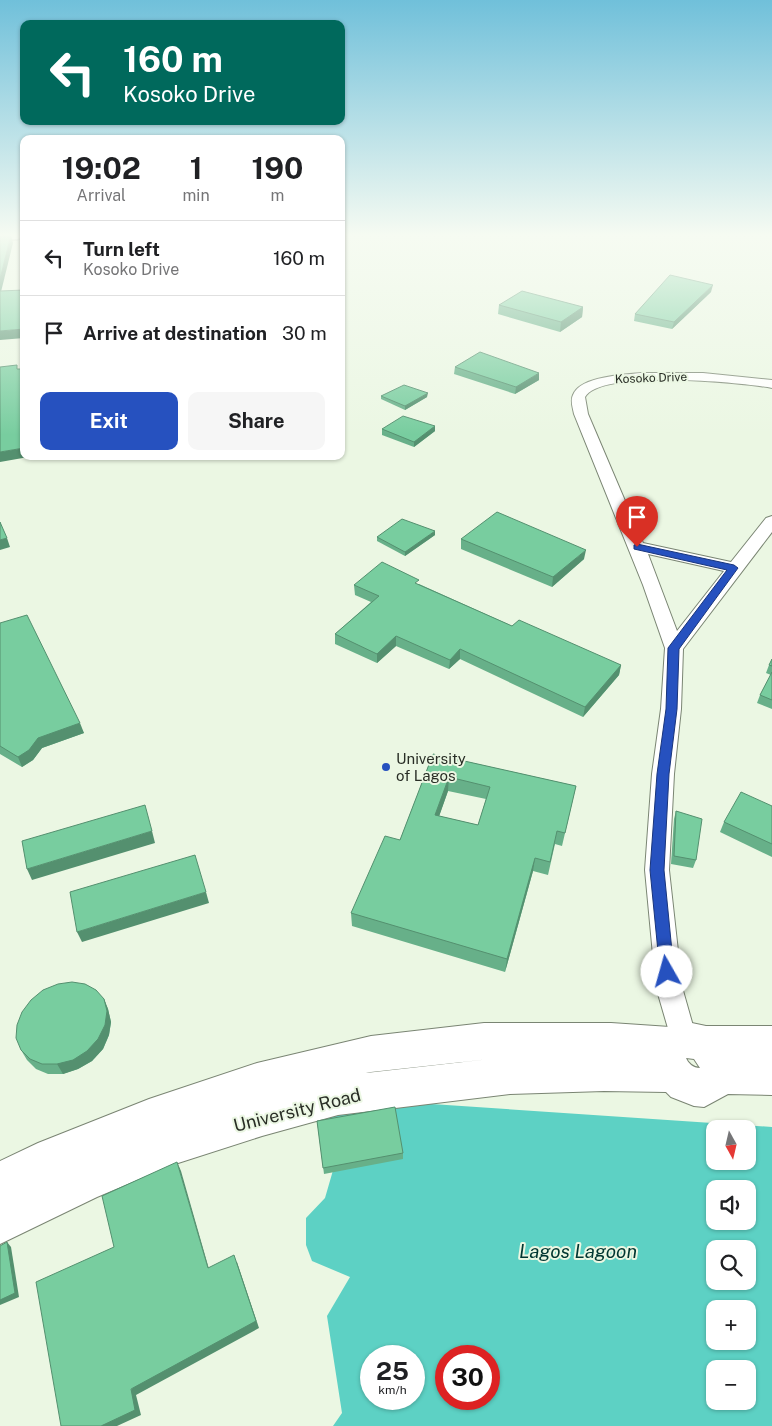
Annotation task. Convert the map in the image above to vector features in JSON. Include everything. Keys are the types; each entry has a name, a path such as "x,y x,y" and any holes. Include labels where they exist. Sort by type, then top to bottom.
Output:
{"main road":[{"name":"University Road","path":"0,1183 38,1163 149,1119 257,1082 372,1054 484,1041 611,1042 690,1056 772,1076"},
{"name":"University Road","path":"0,1223 82,1182 174,1144 262,1116 338,1096 510,1075 604,1072 690,1056 772,1044"}],"street":[{"name":"Kosoko Drive","path":"690,1056 669,987 657,870 663,774 671,709 674,648 637,547 581,414 578,398 581,391 592,384 623,378 712,377 772,384"},
{"path":"674,648 772,521"},
{"path":"637,547 734,568"}],"water":[{"name":"Lagos Lagoon","path":"372,1100 706,1123 706,1170 756,1170 756,1126 772,1127 772,1426 333,1426 342,1413 327,1316 350,1277 312,1261 306,1245 306,1218 325,1198 336,1160 328,1116"}],"building":[{"path":"0,302 20,302 20,329 0,331"},
{"path":"505,302 562,302 583,307 561,322 499,305"},
{"path":"646,302 696,302 674,322 635,314"},
{"path":"480,352 539,373 516,387 455,367"},
{"path":"17,365 17,369 20,369 20,449 0,452 0,367"},
{"path":"404,385 428,393 405,406 381,396"},
{"path":"403,416 435,426 414,442 382,429"},
{"path":"497,512 586,550 553,577 461,539"},
{"path":"402,519 435,531 405,552 377,537"},
{"path":"0,522 7,538 0,540"},
{"path":"382,562 419,580 415,583 512,626 519,620 621,665 585,707 460,649 450,660 396,636 377,654 335,634 379,596 354,585"},
{"path":"27,615 80,723 38,738 29,750 18,757 0,746 0,623"},
{"path":"772,672 772,700 760,695"},
{"path":"433,754 576,786 565,833 557,831 550,862 535,858 507,959 351,913 385,836 400,840","holes":["449,777 490,787 478,825 435,815"]},
{"path":"741,792 772,806 772,844 724,822"},
{"path":"145,805 152,831 27,869 22,841"},
{"path":"676,811 702,819 696,860 674,856"},
{"path":"195,855 206,892 77,932 70,892"},
{"path":"72,982 85,984 96,990 104,999 107,1011 105,1025 98,1039 87,1051 73,1060 57,1064 42,1064 30,1059 21,1050 16,1038 17,1025 22,1012 31,1000 43,990 58,984"},
{"path":"395,1107 403,1153 323,1168 317,1121"},
{"path":"177,1162 208,1268 234,1255 256,1321 131,1389 135,1410 101,1426 61,1426 36,1282 114,1247 102,1196"},
{"path":"7,1242 15,1293 0,1300 0,1246"}],"place":[{"name":"University of Lagos","path":"386,767"}],"route":[{"path":"637,547 734,568 674,648 671,709 663,774 657,870 667,972"}]}
